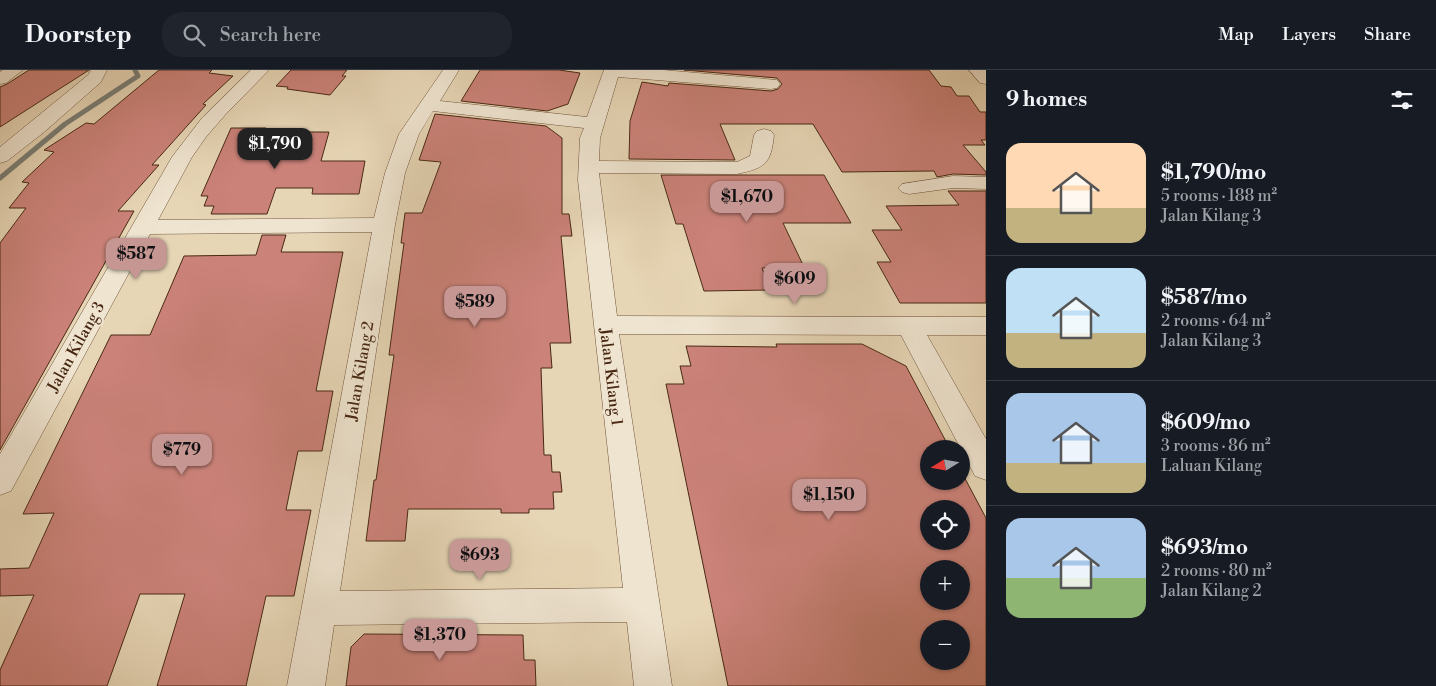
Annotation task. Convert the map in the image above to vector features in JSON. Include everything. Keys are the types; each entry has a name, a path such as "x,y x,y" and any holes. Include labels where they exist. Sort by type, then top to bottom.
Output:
{"street":[{"path":"0,79 15,70"},
{"path":"0,157 95,78 99,70"},
{"name":"Jalan Kilang 3","path":"0,482 198,133 218,109 261,70"},
{"name":"Jalan Kilang 2","path":"306,686 384,225 395,172 409,134 451,70"},
{"path":"977,70 986,79"},
{"path":"612,71 771,84"},
{"name":"Jalan Kilang 1","path":"612,71 590,138 588,167 604,325 653,686"},
{"path":"428,104 595,124"},
{"path":"588,167 736,168 755,164 761,158 764,135"},
{"path":"909,188 953,182 986,183"},
{"path":"144,227 384,225"},
{"path":"604,325 986,326"},
{"path":"909,326 986,467"},
{"path":"319,608 641,605"}],"building":[{"path":"29,70 89,70 0,127 0,87"},
{"path":"159,70 212,70 209,73 233,76 203,104 206,105 152,165 159,165 118,211 134,211 0,450 0,243 26,208 9,208 29,183 22,182 54,152 44,150 86,123 94,124"},
{"path":"291,70 347,70 342,76 346,76 330,95 276,86"},
{"path":"480,70 559,70 580,73 568,104 547,111 461,101"},
{"path":"684,70 929,70 941,86 951,87 957,96 969,96 980,112 986,112 986,140 981,140 985,145 963,145 986,172 986,175 953,174 937,177 934,171 842,172 813,124 720,124 735,160 629,159 630,121 642,82 668,86 669,83 771,91 778,89 782,84 777,78"},
{"path":"435,114 546,126 562,138 562,214 569,214 572,236 561,236 571,343 550,343 552,368 541,368 544,455 551,455 552,472 560,472 562,492 553,492 554,509 529,509 529,513 501,513 501,509 408,509 405,541 366,541 394,355 389,355 404,243 401,243 405,213 422,213 441,162 419,160"},
{"path":"231,128 266,128 264,132 329,132 321,161 365,161 359,194 312,194 313,188 276,188 267,214 211,214 214,206 204,206 208,196 201,196"},
{"path":"661,175 824,175 851,223 783,223 804,267 762,268 771,290 704,291 683,224 676,224"},
{"path":"948,191 986,191 986,303 900,303 877,262 891,262 872,230 902,230 886,206 959,205"},
{"path":"262,235 286,235 281,252 343,252 316,391 333,391 322,451 298,451 286,510 311,510 294,596 266,596 246,686 157,686 185,594 140,594 107,686 0,686 0,670 34,595 0,596 0,569 29,568 54,513 23,514 111,335 150,335 184,256 256,255"},
{"path":"776,344 862,344 906,366 945,440 920,440 920,490 970,490 970,488 986,518 986,686 728,686 666,384 684,384 680,366 691,366 686,346 777,347"},
{"path":"364,634 523,635 524,660 535,660 536,686 346,686 351,647"}],"waterway":[{"path":"0,178 65,124 138,76 135,70"}]}
